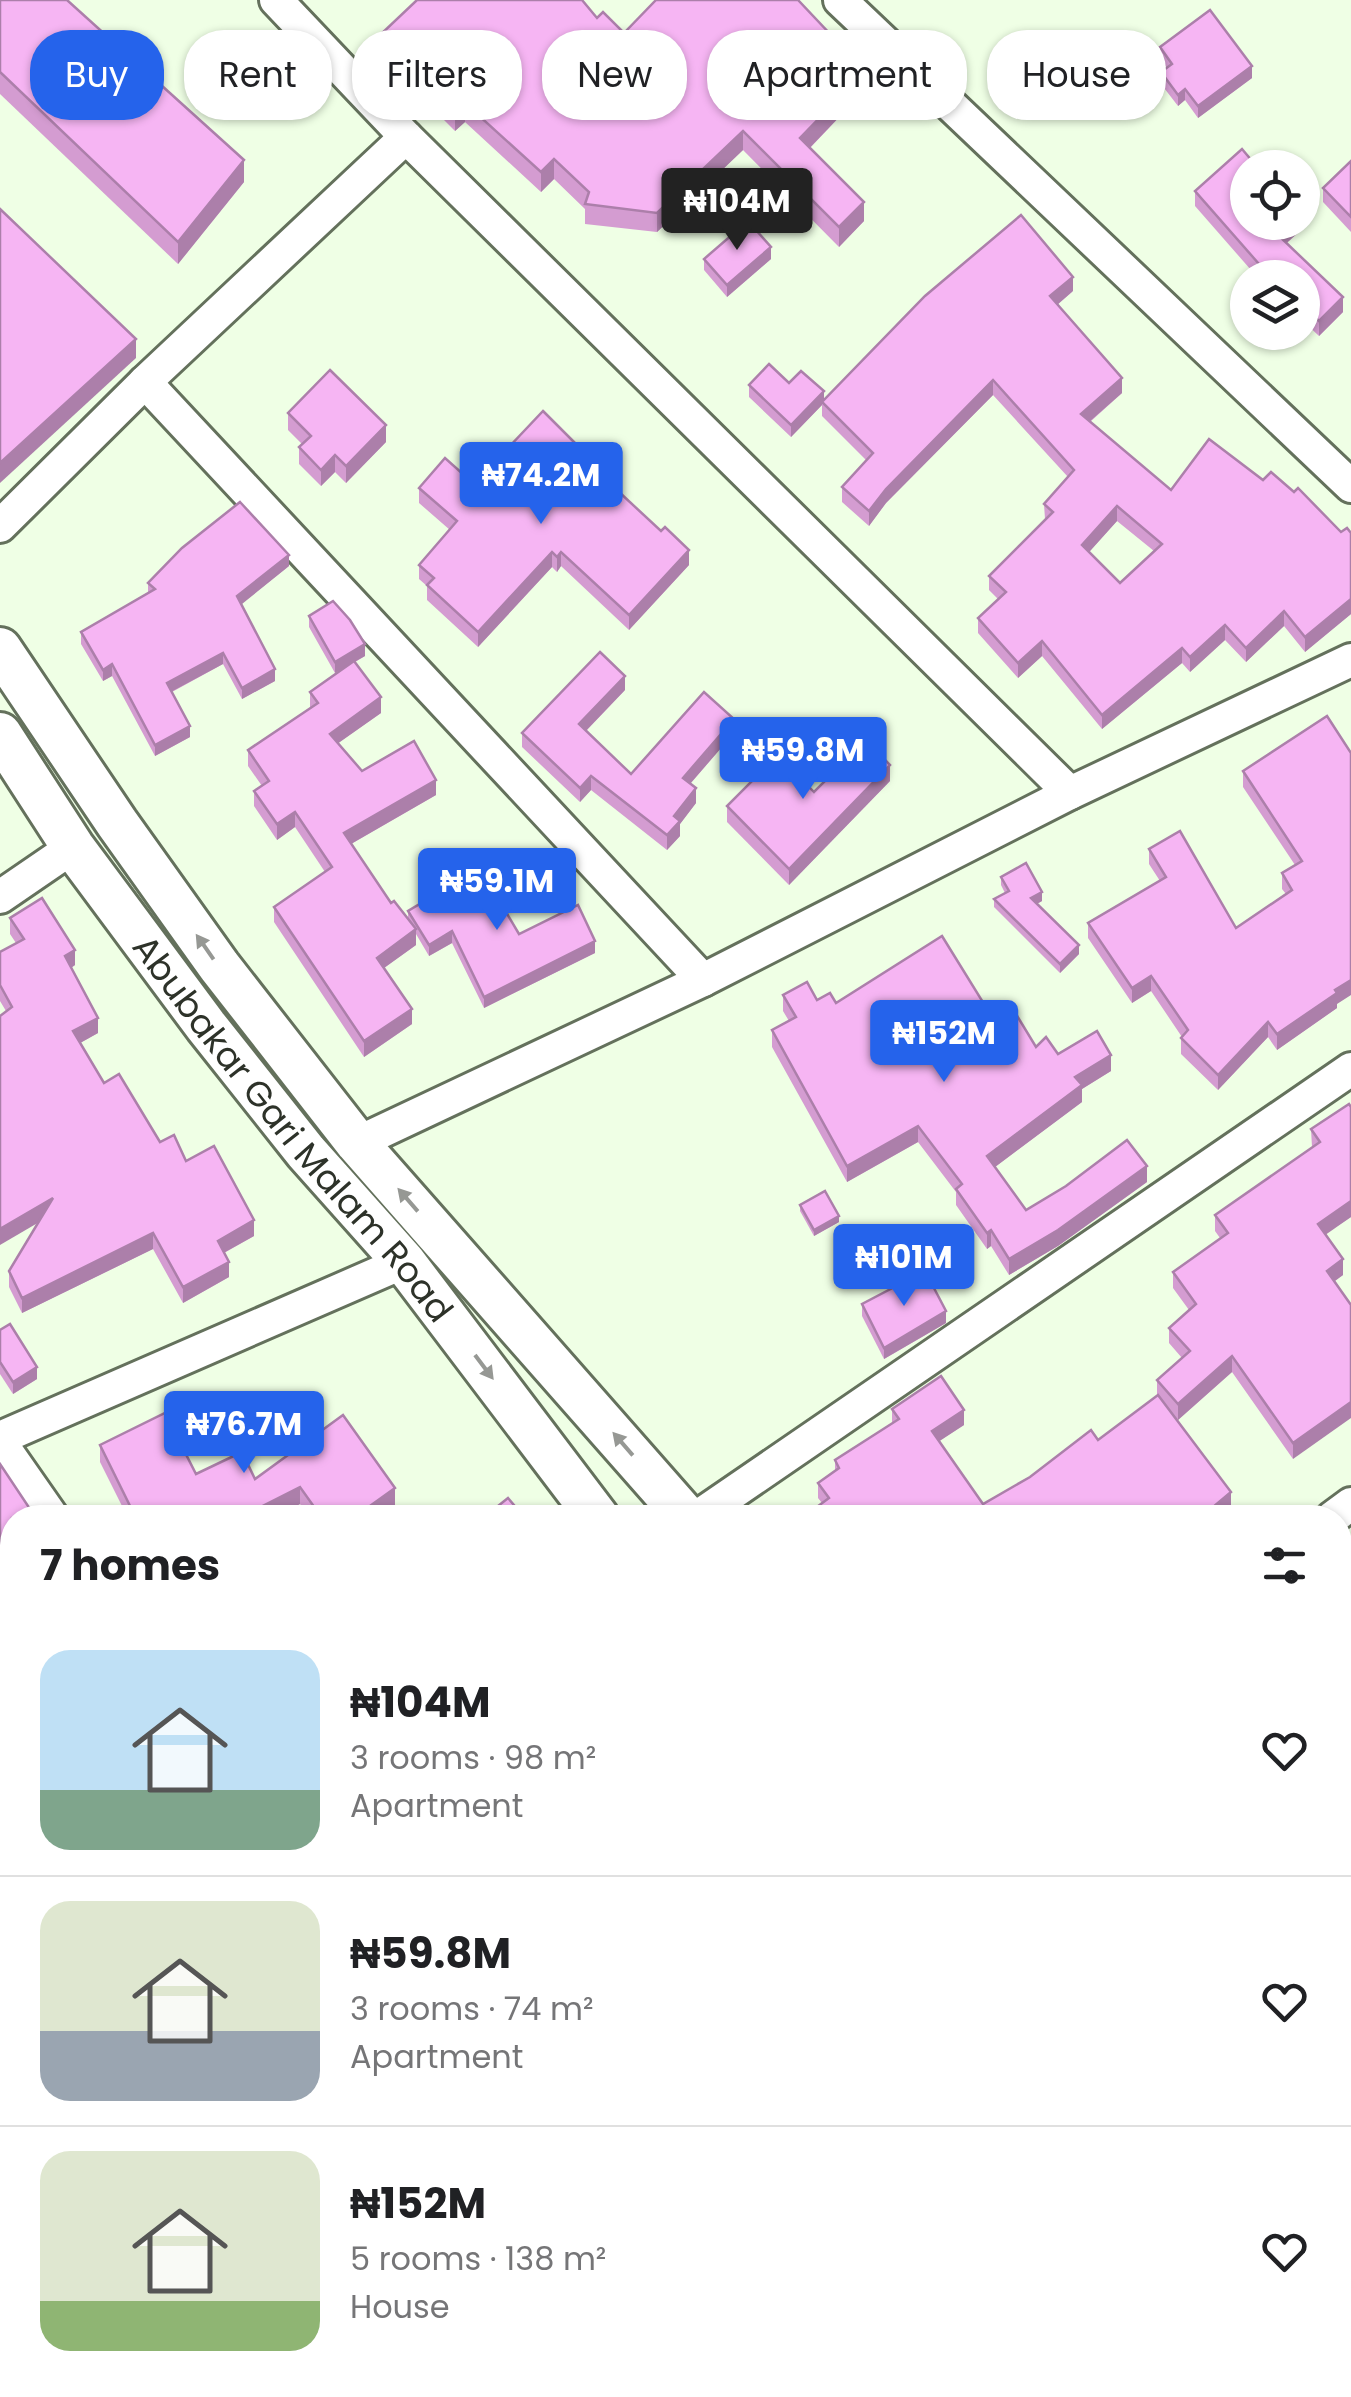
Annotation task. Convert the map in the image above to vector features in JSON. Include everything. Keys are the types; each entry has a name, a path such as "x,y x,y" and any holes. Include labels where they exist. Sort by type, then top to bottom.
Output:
{"street":[{"path":"276,0 406,137 1070,793"},
{"path":"840,0 1351,486"},
{"path":"0,526 144,382 406,137"},
{"path":"144,382 702,980"},
{"path":"0,648 208,950 357,1143 676,1505"},
{"path":"357,1143 702,980 1070,793 1351,660"},
{"name":"Abubakar Gari Malam Road","path":"0,734 73,847 250,1082 404,1262 588,1505"},
{"path":"0,897 73,847"},
{"path":"715,1505 1351,1070"},
{"path":"44,1505 0,1440 404,1262"}],"building":[{"path":"0,0 67,0 100,30 30,30 30,101 0,72"},
{"path":"417,0 582,0 597,18 603,12 621,30 542,30 542,120 687,120 687,30 627,30 656,0 798,0 826,30 707,30 707,120 817,120 800,138 864,202 839,227 743,131 657,213 585,204 589,192 554,159 541,172 484,120 522,120 522,30 385,30"},
{"path":"1210,10 1252,66 1198,106 1185,89 1178,95 1166,79 1166,68 1172,64 1166,56 1166,43"},
{"path":"164,88 184,106 184,120 200,120 244,160 178,242 50,120 164,120"},
{"path":"1230,160 1230,231 1195,191"},
{"path":"1351,161 1351,217 1323,188"},
{"path":"0,209 136,339 0,463"},
{"path":"1021,215 1073,277 1050,296 1122,378 1081,414 1171,490 1209,439 1263,480 1271,472 1294,492 1298,488 1341,532 1347,528 1351,533 1351,599 1305,637 1284,611 1246,648 1225,625 1190,657 1182,648 1102,715 1042,641 1018,663 978,618 1006,592 989,576 1053,512 1044,504 1074,470 993,380 869,511 842,487 873,453 822,402 925,296","holes":["1117,506 1162,544 1120,583 1082,545"]},
{"path":"748,221 771,247 727,285 704,259"},
{"path":"1238,240 1283,240 1304,260 1255,260"},
{"path":"1320,275 1343,297 1320,320"},
{"path":"769,364 789,383 801,371 824,391 791,425 749,385"},
{"path":"330,370 386,425 346,466 335,455 321,470 299,447 311,436 288,413"},
{"path":"543,411 620,488 618,491 661,531 665,527 689,550 629,615 561,552 557,557 552,552 478,632 427,585 434,578 419,565 457,521 419,488 445,458 474,484"},
{"path":"240,502 289,555 237,596 275,669 242,688 223,653 167,683 190,726 155,745 112,664 103,670 81,632 155,589 148,583 182,548"},
{"path":"333,601 365,644 335,662 309,616"},
{"path":"600,652 625,676 579,724 631,774 704,692 734,719 683,778 696,788 674,816 680,821 667,835 591,776 580,788 522,733"},
{"path":"354,661 381,697 330,734 362,771 414,741 436,780 344,833 391,903 394,901 416,929 377,958 412,1009 364,1041 274,907 332,867 295,812 277,824 254,791 269,781 248,750 318,703 310,692"},
{"path":"1327,716 1351,753 1351,980 1277,1034 1268,1022 1218,1075 1181,1038 1188,1030 1151,976 1132,988 1088,923 1166,877 1149,849 1180,831 1236,928 1292,890 1282,873 1302,861 1243,771"},
{"path":"866,740 890,765 789,869 727,806 778,755 814,792"},
{"path":"1026,863 1042,892 1031,898 1079,945 1060,964 994,899 1009,891 1001,877"},
{"path":"480,868 519,934 578,905 595,941 484,997 452,931 429,945 408,911"},
{"path":"42,898 75,950 65,956 98,1018 73,1031 104,1083 119,1074 160,1142 174,1135 186,1161 214,1146 254,1220 218,1241 229,1262 183,1287 153,1233 22,1298 9,1271 53,1198 0,1229 0,1016 12,1007 0,985 0,952 24,939 10,918"},
{"path":"942,936 997,1025 1016,1014 1036,1047 1046,1037 1058,1054 1097,1031 1111,1055 1075,1077 1082,1085 987,1156 1026,1210 1066,1186 1127,1140 1147,1166 1058,1230 1009,1259 991,1230 987,1233 956,1189 962,1184 918,1126 847,1166 772,1030 796,1017 783,995 807,982 817,1000 830,993 836,1003"},
{"path":"1349,1104 1351,1201 1318,1224 1343,1259 1327,1271 1351,1305 1351,1402 1293,1443 1232,1356 1178,1404 1157,1380 1190,1351 1169,1328 1196,1304 1173,1272 1228,1233 1215,1215 1320,1142 1311,1129"},
{"path":"825,1191 839,1216 814,1230 800,1205"},
{"path":"925,1271 946,1311 884,1348 862,1304"},
{"path":"10,1324 37,1367 13,1382 0,1362 0,1330"},
{"path":"941,1376 964,1410 932,1431 983,1504 1030,1477 1091,1430 1098,1440 1158,1395 1231,1492 1216,1505 820,1505 829,1498 818,1483 839,1468 835,1460 899,1419 892,1409"},
{"path":"165,1413 196,1474 242,1452 255,1479 343,1415 395,1488 371,1505 313,1505 300,1487 265,1505 130,1505 100,1445"},
{"path":"0,1464 27,1505 0,1505"}]}
